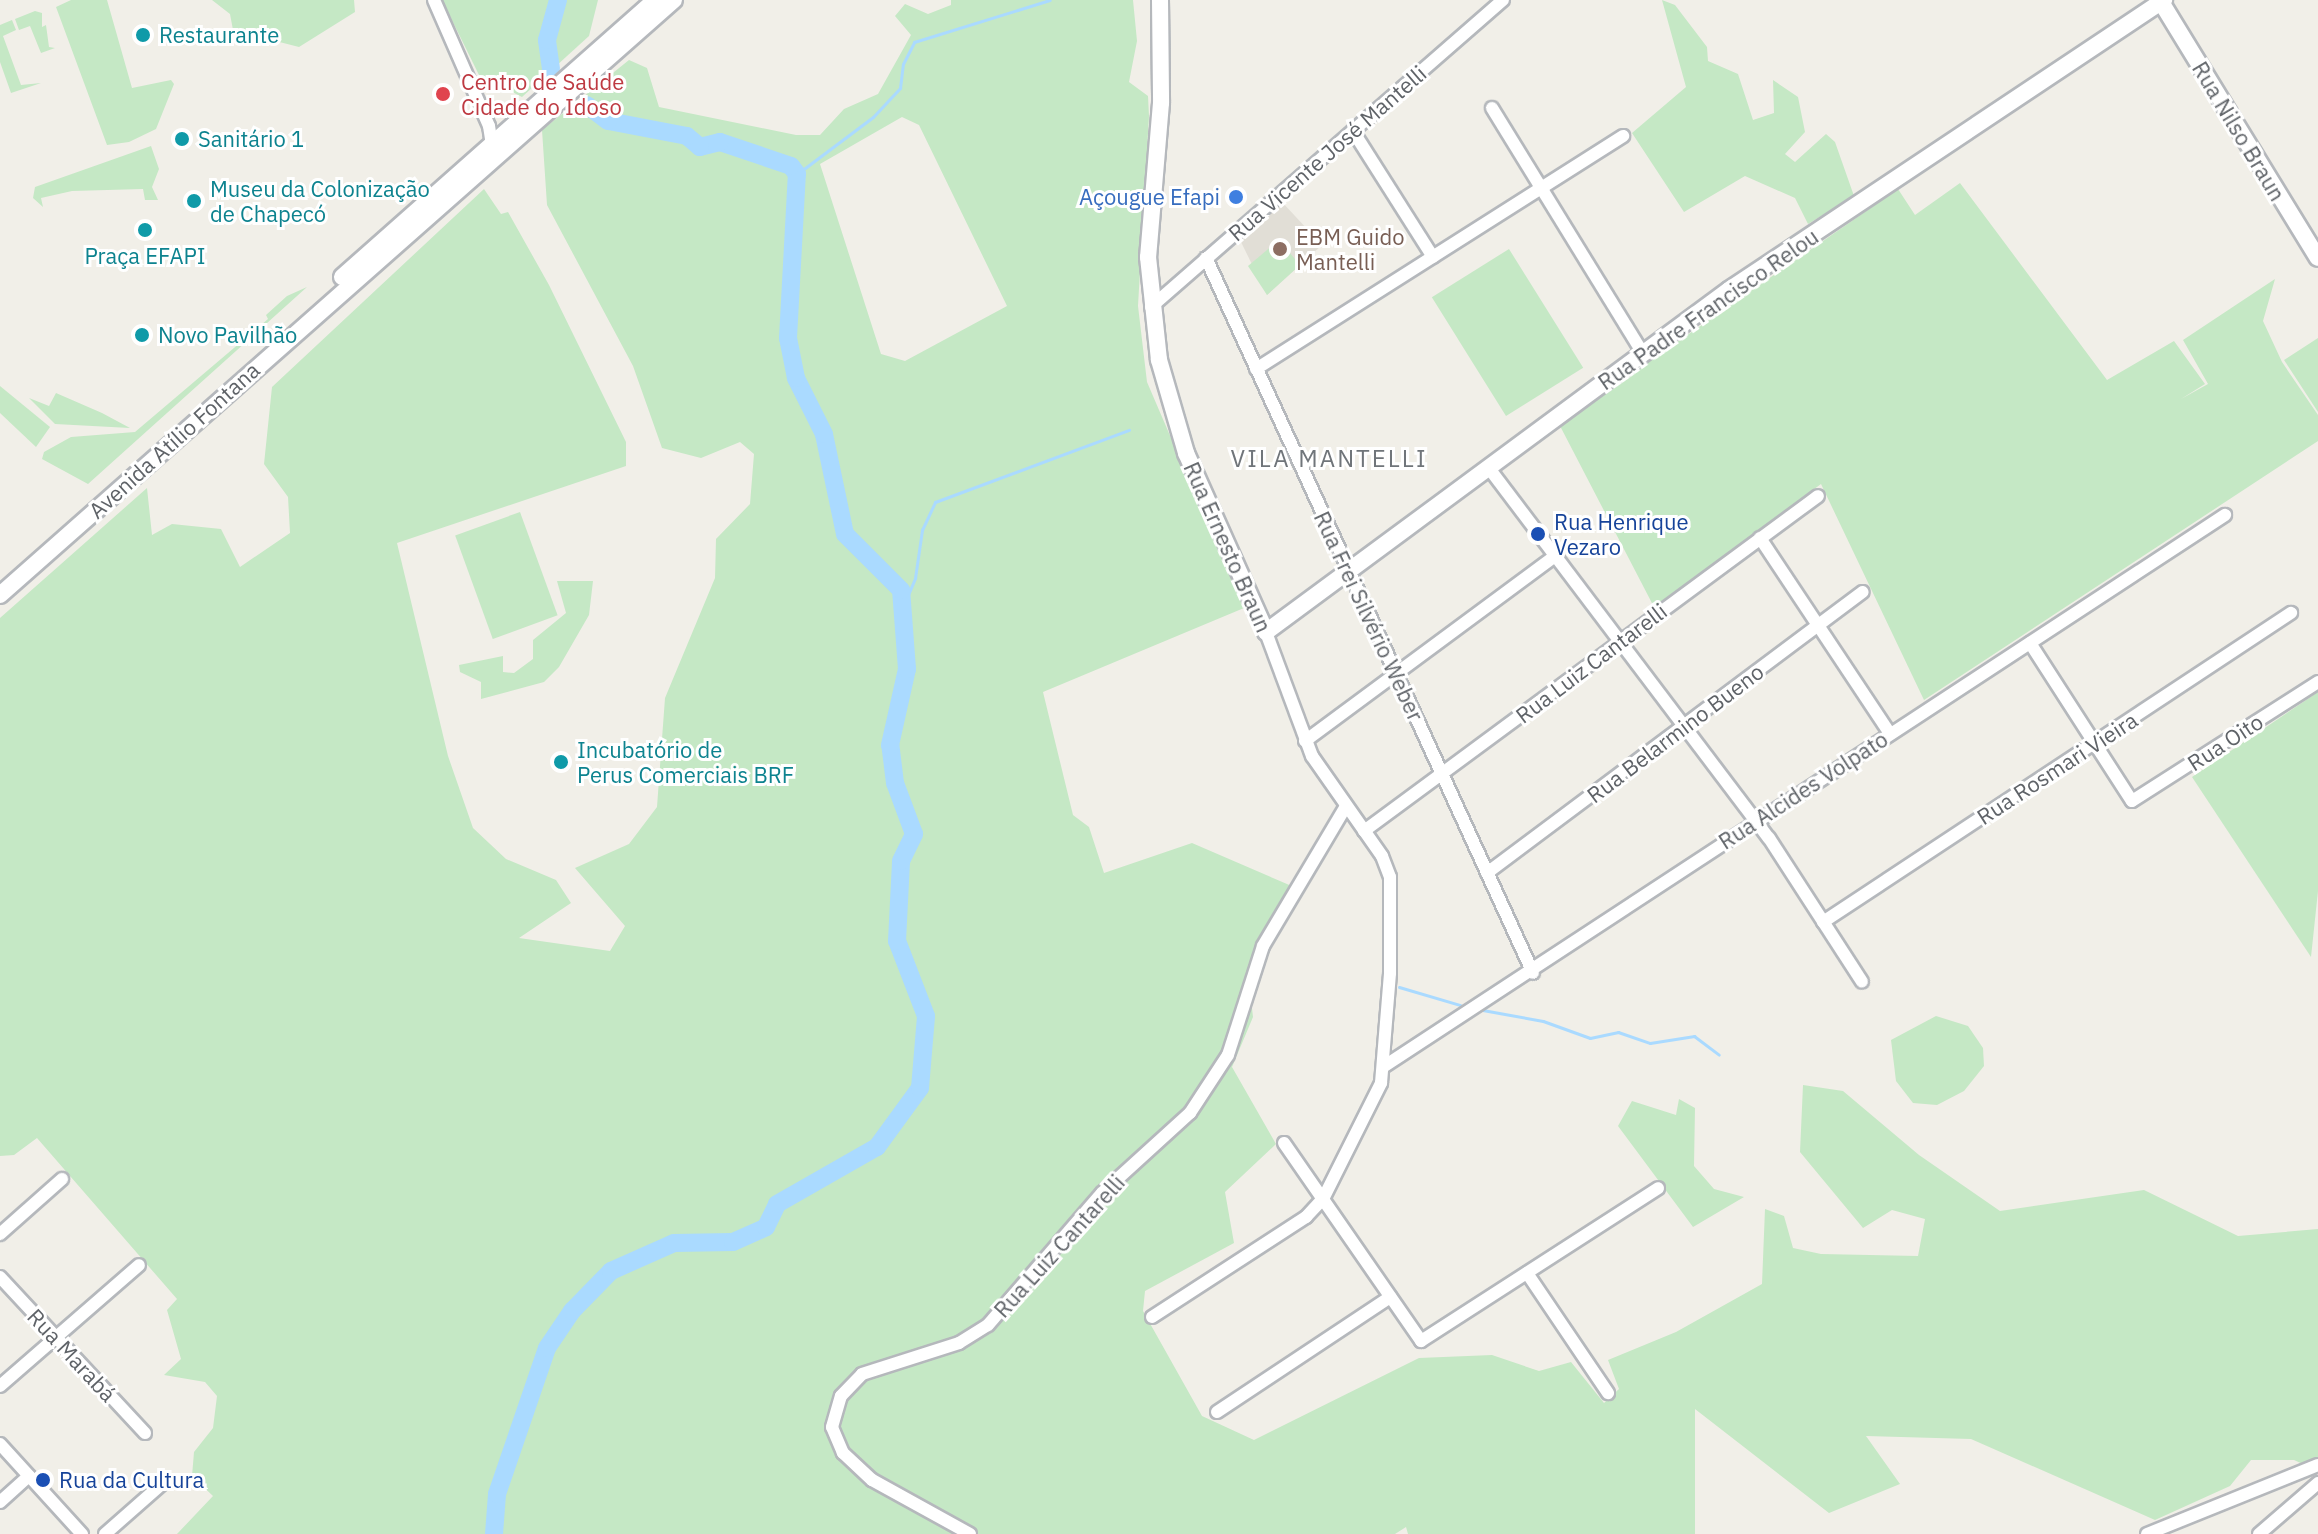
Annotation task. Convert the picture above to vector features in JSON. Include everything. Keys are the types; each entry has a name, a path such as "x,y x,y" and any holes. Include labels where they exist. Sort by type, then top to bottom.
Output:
{"street":[{"path":"434,0 489,126 493,151"},
{"name":"Avenida Atílio Fontana","path":"0,595 493,151 655,0"},
{"name":"Avenida Atílio Fontana","path":"0,581 493,151 674,0"},
{"name":"Rua Ernesto Braun","path":"1160,0 1161,103 1148,257 1151,307 1166,389 1186,453 1266,632 1305,741 1345,808 1382,856 1391,887 1381,1083 1323,1199"},
{"name":"Rua Vicente José Mantelli","path":"1151,307 1503,0"},
{"name":"Rua Nilso Braun","path":"2163,1 2318,258"},
{"name":"Rua Padre Francisco Relou","path":"1266,632 1729,290 2163,1"},
{"path":"1492,108 1643,353"},
{"path":"1353,131 1433,257"},
{"path":"1256,369 1623,136"},
{"name":"Rua Frei Silvério Weber","path":"1206,258 1347,573 1533,973"},
{"path":"1488,467 1752,822 1769,838 1862,982"},
{"name":"Rua Luiz Cantarelli","path":"1364,831 1818,496"},
{"name":"Rua Alcides Volpato","path":"1383,1067 1533,973 1752,822 2225,515"},
{"path":"1760,538 1890,734"},
{"path":"1305,741 1555,556"},
{"name":"Rua Belarmino Bueno","path":"1487,873 1863,592"},
{"name":"Rua Rosmari Vieira","path":"1823,922 2291,613"},
{"path":"2030,643 2095,743"},
{"name":"Rua Oito","path":"2095,743 2132,801 2318,682"},
{"name":"Rua Luiz Cantarelli","path":"970,1534 872,1480 843,1453 832,1427 841,1396 862,1374 959,1343 988,1325 1102,1193 1190,1113 1228,1055 1263,946 1345,808"},
{"path":"1284,1143 1421,1341 1658,1188"},
{"path":"0,1234 62,1179"},
{"path":"1152,1317 1306,1217 1323,1199"},
{"path":"0,1386 139,1265"},
{"path":"1527,1273 1608,1393"},
{"name":"Rua Marabá","path":"0,1277 145,1433"},
{"path":"1217,1412 1390,1297"},
{"path":"0,1444 82,1534"},
{"path":"2147,1534 2318,1465"},
{"path":"0,1502 29,1476"},
{"path":"2259,1534 2318,1483"},
{"path":"105,1534 162,1484"}],"shaded area":[{"name":"EBM Guido Mantelli","path":"1282,202 1322,245 1267,295 1241,242"}],"green space":[{"path":"71,0 107,0 132,88 171,80 174,84 156,129 129,142 107,145 56,7"},
{"path":"212,0 354,0 355,12 299,47 233,30 230,14"},
{"path":"442,0 598,0 589,36 522,97 479,75"},
{"path":"951,0 1133,0 1137,41 1129,82 1148,96 1149,116 1138,306 1147,382 1244,608 1043,692 1073,815 1089,827 1104,873 1192,843 1294,887 1250,991 1253,1017 1232,1067 1276,1144 1225,1192 1234,1243 1145,1291 1143,1311 1202,1416 1254,1440 1419,1358 1492,1355 1539,1371 1571,1362 1604,1403 1619,1389 1608,1360 1676,1332 1762,1284 1765,1209 1784,1216 1793,1248 1821,1254 1918,1256 1925,1219 1892,1210 1863,1228 1800,1152 1803,1085 1843,1091 1919,1155 2000,1211 2144,1190 2238,1236 2318,1229 2318,1471 2294,1460 2251,1460 2230,1486 2155,1520 1971,1439 1866,1436 1900,1484 1829,1513 1695,1409 1695,1534 1408,1534 1406,1527 1395,1534 177,1534 213,1496 192,1476 194,1452 213,1428 217,1396 205,1382 164,1375 181,1359 167,1310 177,1299 37,1138 14,1155 0,1156 0,618 147,488 152,535 172,524 221,529 240,567 290,533 288,497 264,464 272,387 484,189 501,214 508,212 549,285 626,442 626,466 397,543 448,756 473,828 506,859 556,880 571,903 519,938 610,951 625,926 575,868 629,844 657,807 665,698 715,578 716,539 750,504 754,454 740,442 701,458 662,448 633,366 547,205 542,130 629,60 647,68 659,107 796,135 820,135 844,109 878,94 911,35 895,16 905,4 928,14 951,5","holes":["902,117 919,125 1007,306 905,361 881,354 820,164"]},
{"path":"1662,0 1675,5 1707,47 1708,61 1738,74 1753,120 1774,113 1773,80 1798,97 1805,132 1785,154 1795,162 1826,134 1835,142 1854,196 1808,224 1795,198 1745,176 1684,212 1632,133 1686,87"},
{"path":"35,11 42,13 42,27 46,25 49,47 55,48 41,53 30,26 19,30 15,19"},
{"path":"12,20 16,30 3,36 21,85 41,83 11,93 0,62 0,25"},
{"path":"151,146 159,169 152,187 158,200 145,200 143,189 72,191 41,198 43,207 33,198 35,187"},
{"path":"1960,183 2107,380 2174,341 2205,384 2181,399 2208,384 2183,340 2275,279 2263,321 2282,362 2318,415 2318,441 1924,700 1821,484 1654,607 1559,424 1898,189 1915,215"},
{"path":"1279,240 1300,265 1267,295 1248,266"},
{"path":"1509,249 1583,368 1506,416 1432,297"},
{"path":"307,287 88,484 42,459 44,452 71,437 135,432 268,319 266,315 287,296"},
{"path":"2318,338 2318,412 2284,360"},
{"path":"0,386 50,427 36,447 0,413"},
{"path":"56,393 130,428 55,424 29,398 49,406"},
{"path":"520,512 558,615 493,639 455,536"},
{"path":"557,581 593,581 589,615 559,667 544,682 481,699 481,682 460,672 459,665 503,656 503,672 514,673 533,659 533,640 566,613"},
{"path":"2318,692 2318,891 2311,957 2192,777"},
{"path":"1936,1016 1968,1026 1983,1048 1984,1066 1964,1091 1937,1105 1913,1103 1896,1081 1891,1040"},
{"path":"1679,1099 1695,1108 1694,1166 1714,1189 1744,1197 1693,1227 1618,1126 1632,1101 1676,1115"}],"waterway":[{"path":"551,69 547,40 558,0"},
{"path":"797,174 873,117 900,88 903,64 914,42 1050,0"},
{"path":"494,1534 497,1494 547,1348 572,1311 611,1271 674,1243 733,1242 766,1227 777,1204 877,1147 920,1088 926,1016 897,941 901,861 914,834 895,783 890,745 907,669 901,590 845,534 824,434 796,378 788,338 797,174 791,166 720,142 700,147 687,136 608,121 587,105"},
{"path":"902,609 915,578 922,530 935,502 1129,430"},
{"path":"1399,987 1460,1005"},
{"path":"1477,1009 1543,1021 1590,1038 1618,1032 1650,1043 1694,1036 1719,1055"}],"place":[{"name":"Restaurante","path":"143,35"},
{"name":"Centro de Saúde Cidade do Idoso","path":"443,94"},
{"name":"Sanitário 1","path":"182,139"},
{"name":"Açougue Efapi","path":"1236,197"},
{"name":"Museu da Colonização de Chapecó","path":"194,201"},
{"name":"Praça EFAPI","path":"145,230"},
{"name":"EBM Guido Mantelli","path":"1280,249"},
{"name":"Novo Pavilhão","path":"142,335"},
{"name":"Rua Henrique Vezaro","path":"1538,534"},
{"name":"Incubatório de Perus Comerciais BRF","path":"561,762"},
{"name":"Rua da Cultura","path":"43,1480"}],"district":[{"name":"VILA MANTELLI","path":"1329,459"}]}
